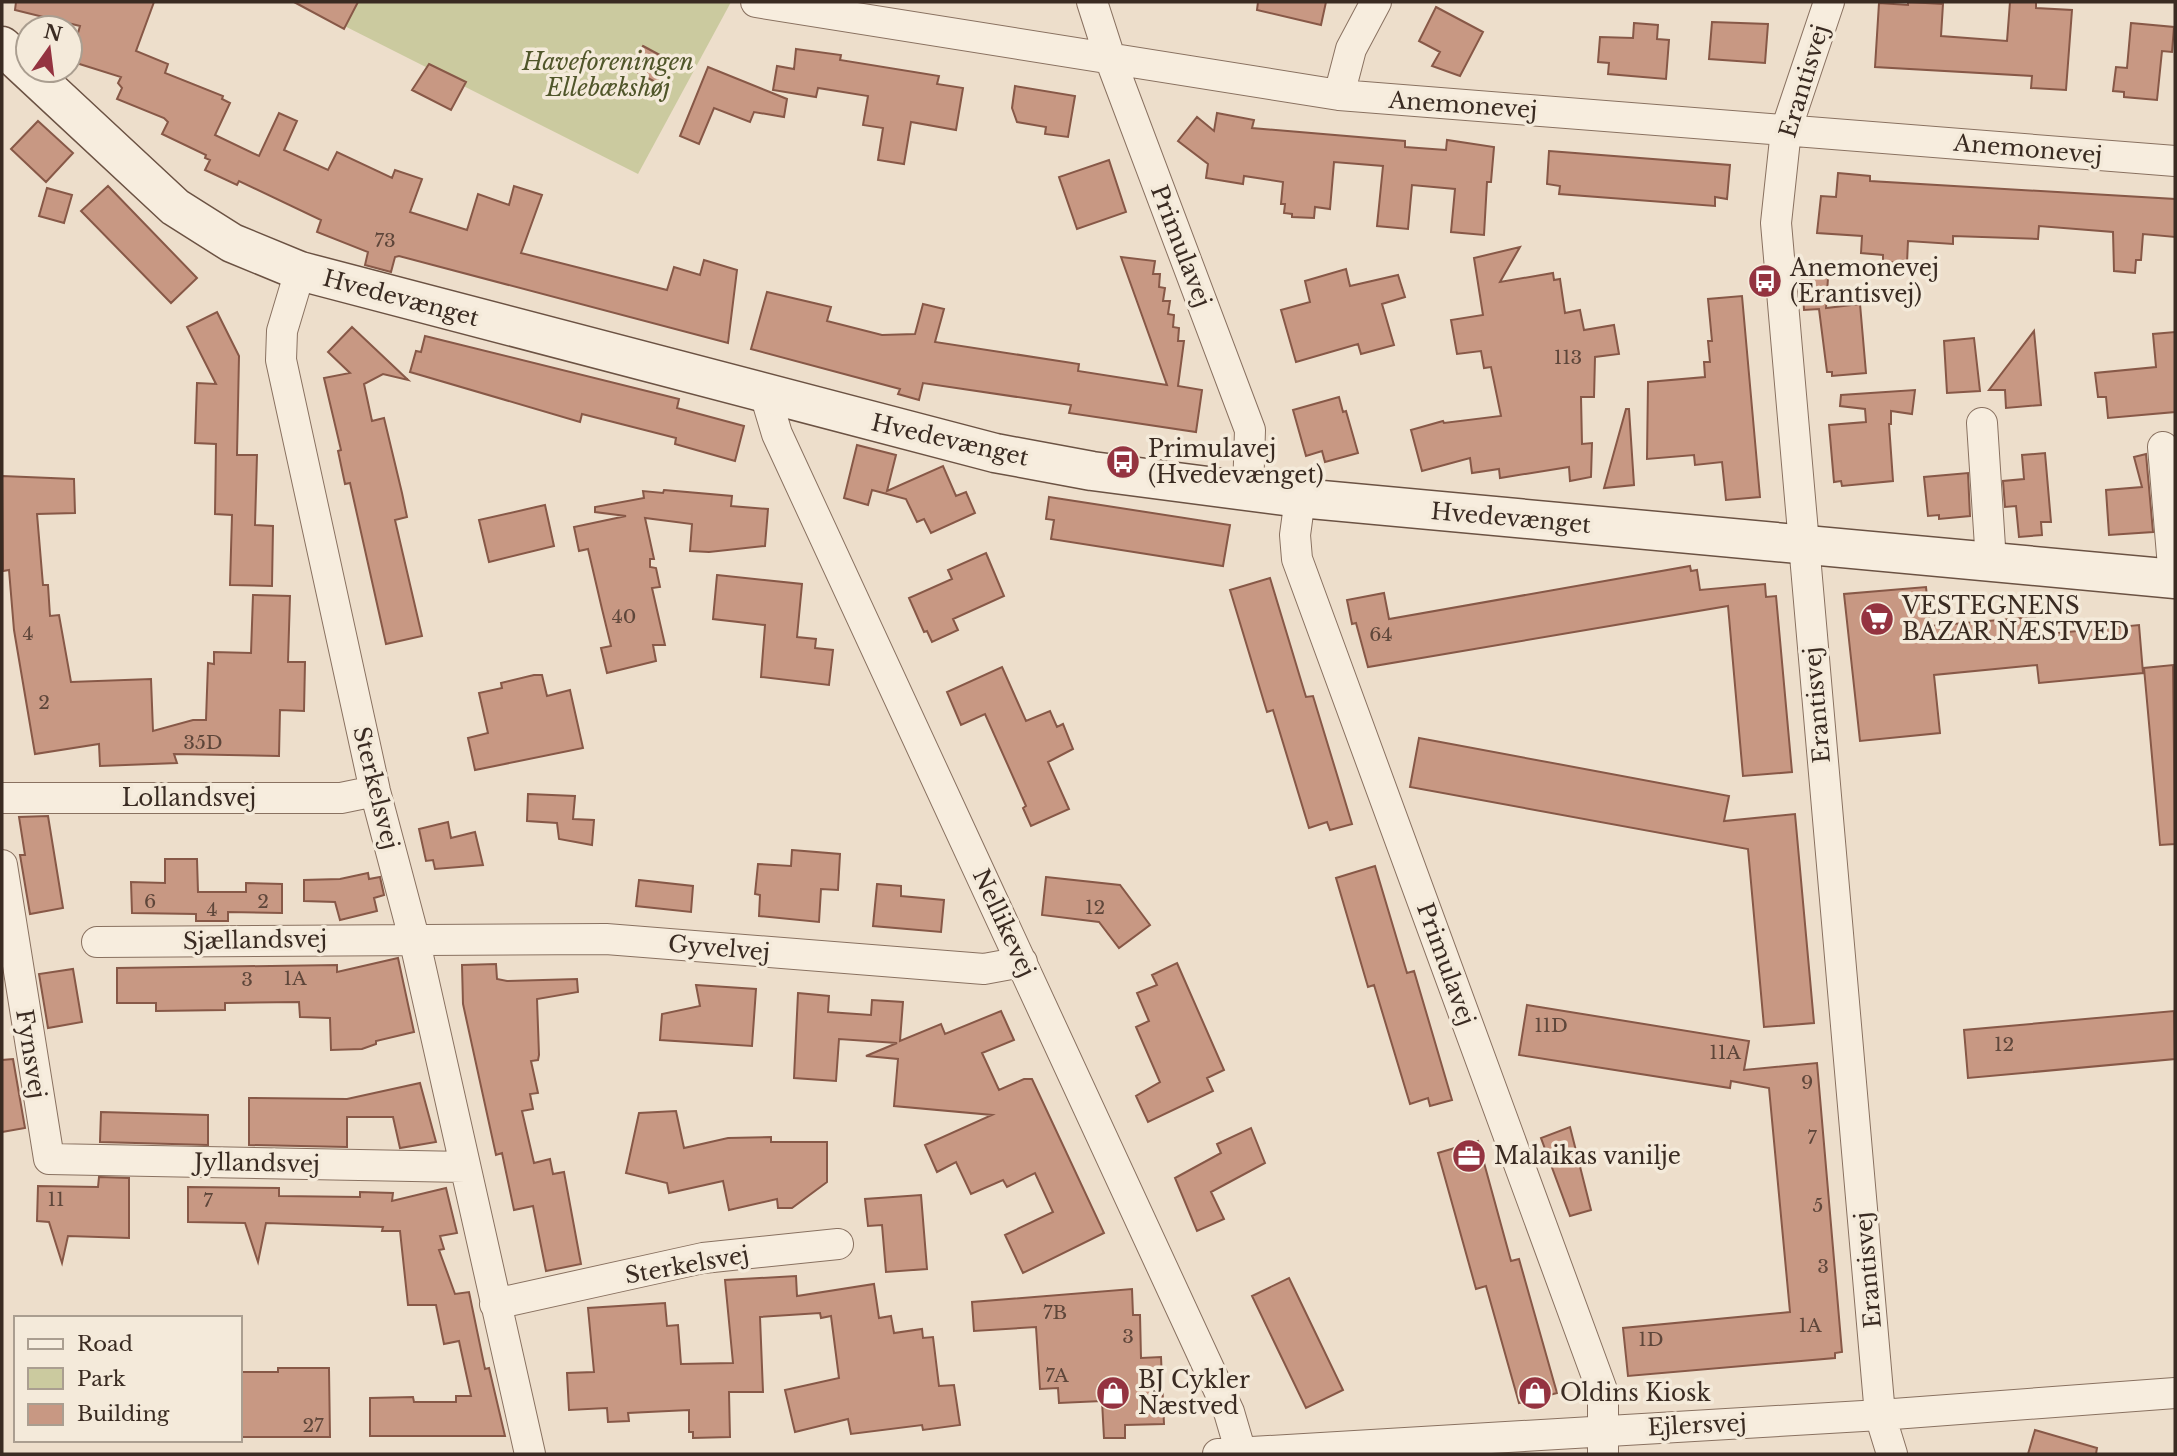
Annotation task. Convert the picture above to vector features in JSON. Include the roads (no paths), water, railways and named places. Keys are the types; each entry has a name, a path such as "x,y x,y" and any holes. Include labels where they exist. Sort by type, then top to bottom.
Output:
{"street":[{"name":"Anemonevej","path":"756,2 1111,61 1339,95 2175,161"},
{"name":"Primulavej","path":"1092,2 1111,61 1250,429 1248,492"},
{"path":"1339,95 1351,49 1376,2"},
{"name":"Erantisvej","path":"1829,2 1786,130 1776,223 1880,1415 1892,1454"},
{"name":"Hvedevænget","path":"2,46 175,207 232,243 300,271 995,453 1092,471 1300,498 2175,579 2163,447"},
{"name":"Sterkelsvej","path":"300,271 282,331 281,360 375,791 414,938 530,1454"},
{"name":"Nellikevej","path":"765,394 777,434 1229,1412 1230,1454"},
{"path":"1982,422 1991,562"},
{"name":"Primulavej","path":"1300,498 1295,535 1297,559 1603,1393 1604,1442"},
{"name":"Lollandsvej","path":"2,798 341,798 375,791"},
{"name":"Fynsvej","path":"2,866 49,1159"},
{"name":"Gyvelvej","path":"414,938 606,939 984,969 1022,962"},
{"name":"Sjællandsvej","path":"97,942 414,938"},
{"name":"Jyllandsvej","path":"49,1159 466,1167"},
{"name":"Sterkelsvej","path":"495,1304 703,1258 838,1244"},
{"name":"Ejlersvej","path":"1230,1454 1604,1442 1880,1415 2175,1393"}],"place":[{"name":"Anemonevej (Erantisvej)","path":"1765,281"},
{"name":"Primulavej (Hvedevænget)","path":"1123,462"},
{"name":"VESTEGNENS BAZAR NÆSTVED","path":"1877,619"},
{"name":"Malaikas vanilje","path":"1469,1156"},
{"name":"BJ Cykler Næstved","path":"1113,1393"},
{"name":"Oldins Kiosk","path":"1535,1393"}],"park label":[{"name":"Haveforeningen Ellebækshøj","path":"608,75"}]}
